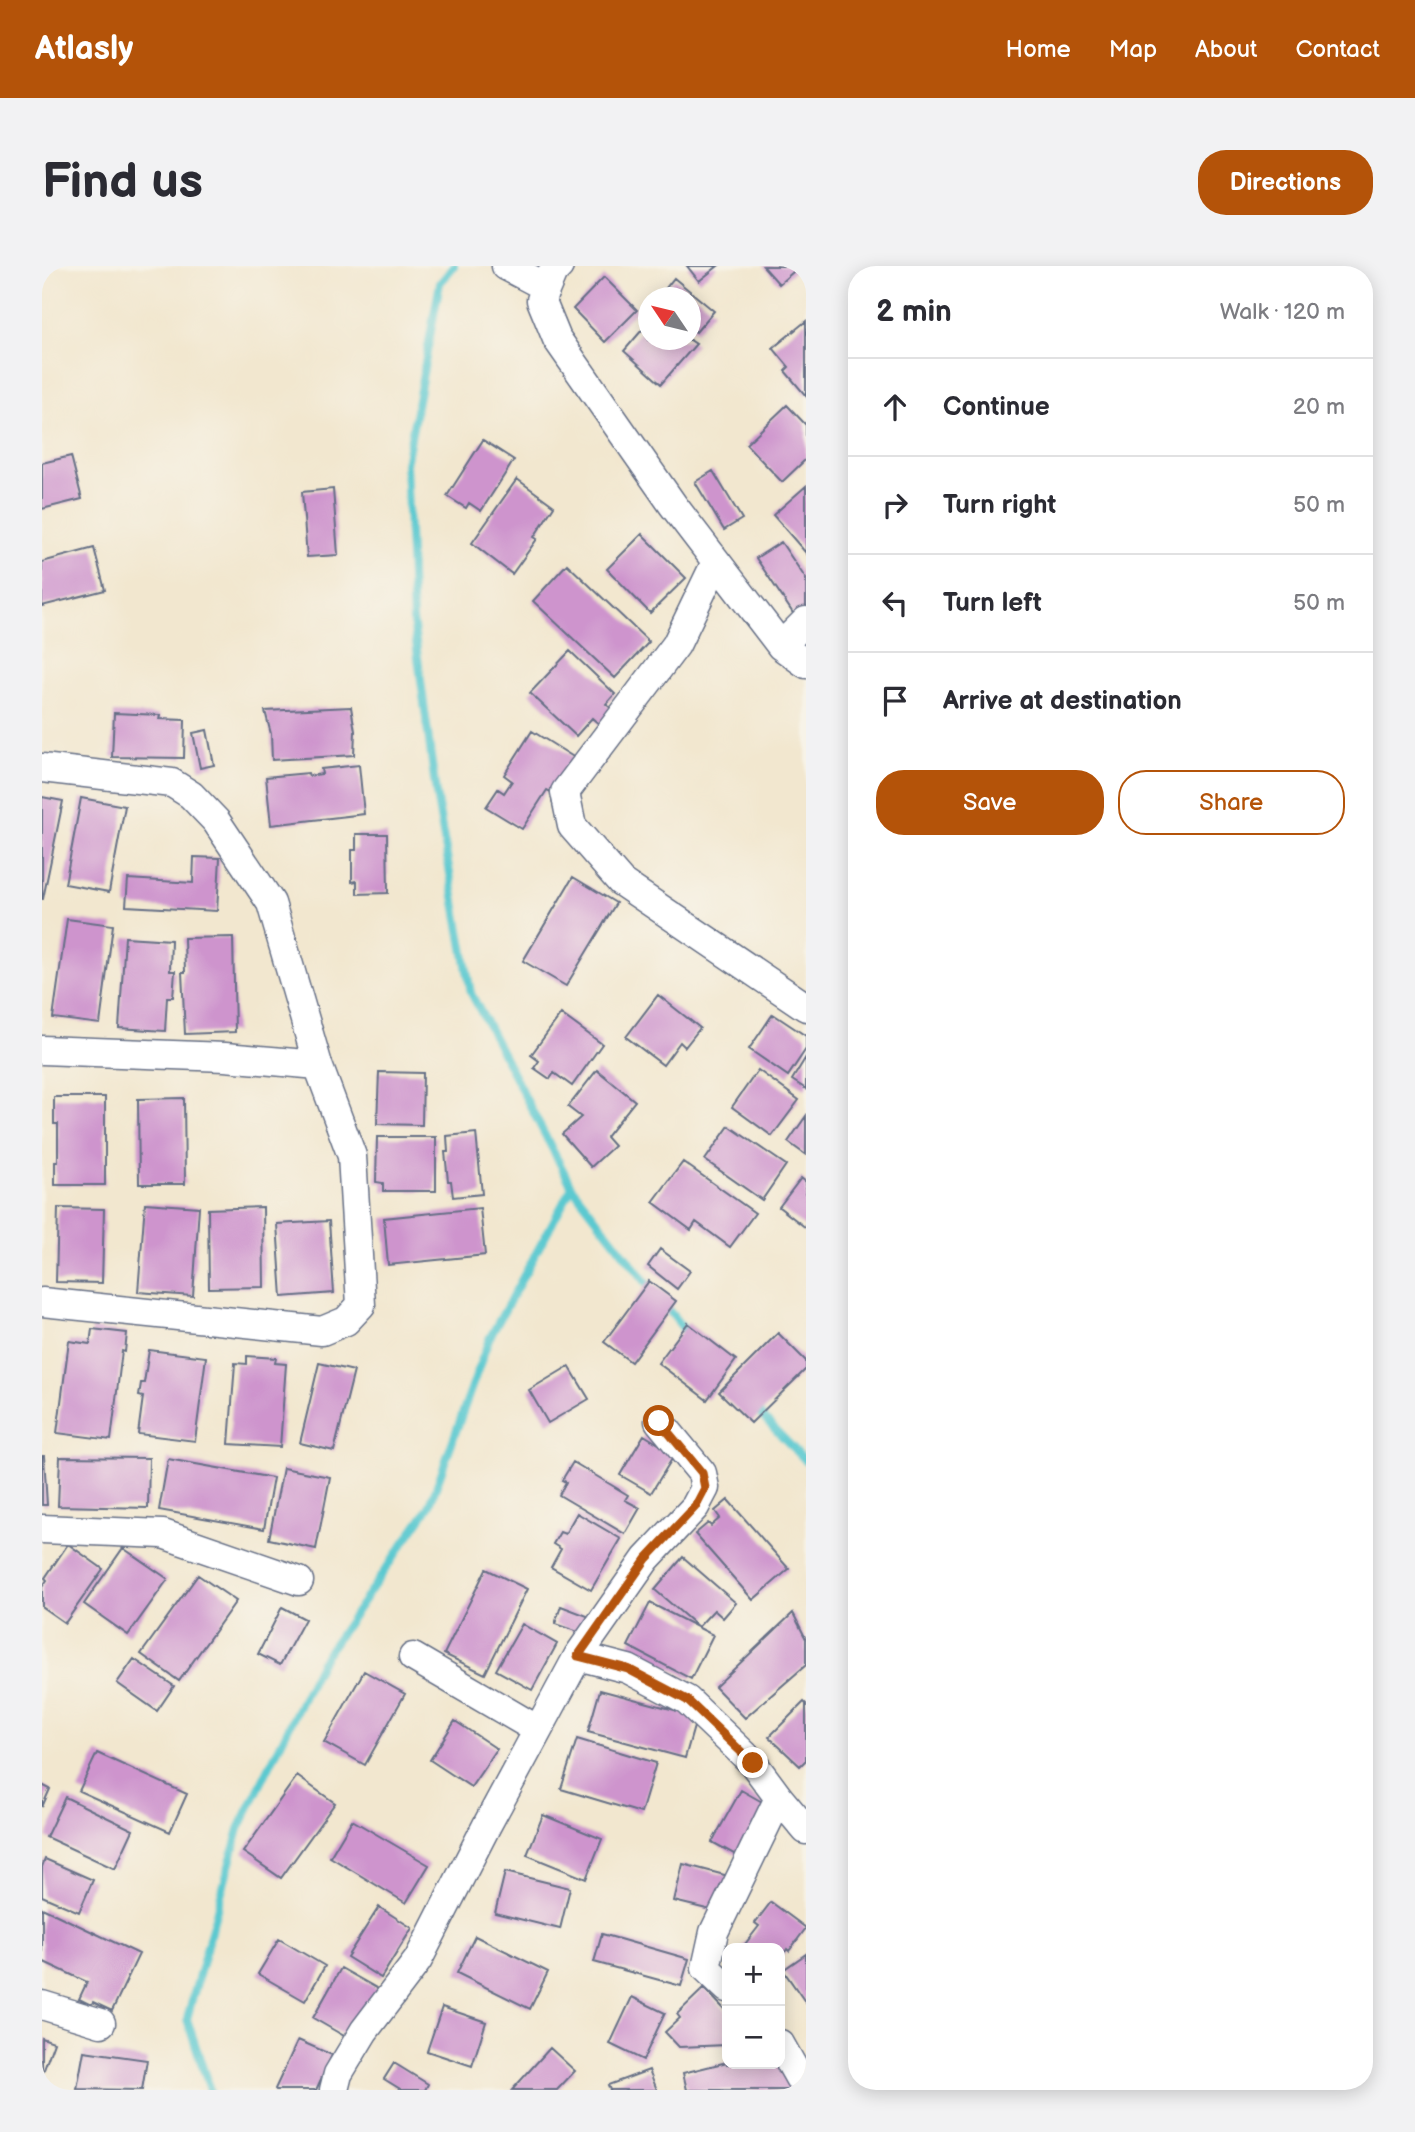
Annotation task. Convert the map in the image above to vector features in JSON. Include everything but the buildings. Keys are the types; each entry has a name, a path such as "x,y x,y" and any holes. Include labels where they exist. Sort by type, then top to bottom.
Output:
{"street":[{"path":"506,266 553,277 541,300 557,339 716,562 781,646 806,664"},
{"path":"716,562 676,645 565,792 572,826 621,882 806,1007"},
{"path":"781,646 806,621"},
{"path":"42,768 172,783 191,795 216,821 271,903 318,1065 352,1156 361,1305 346,1321 322,1331 42,1302"},
{"path":"42,1050 225,1057 318,1065"},
{"path":"334,2090 338,2074 364,2031 418,1960 486,1825 578,1656 646,1559 695,1507 705,1488 702,1473 659,1421"},
{"path":"42,1530 163,1534 299,1581"},
{"path":"578,1656 628,1669 687,1700 753,1763 806,1829"},
{"path":"412,1657 538,1730"},
{"path":"722,1983 706,1968 714,1932 779,1798"},
{"path":"42,2006 101,2023"},
{"path":"785,2053 806,2090"}],"waterway":[{"path":"454,266 440,283 406,464 413,620 436,794 471,993 572,1187 652,1290"},
{"path":"210,2090 187,2019 239,1829 320,1663 429,1507 489,1339 572,1187"},
{"path":"663,1303 689,1336"},
{"path":"754,1408 806,1461"}],"route":[{"path":"659,1421 702,1473 705,1488 695,1507 646,1559 578,1656 628,1669 687,1700 753,1763"}]}
